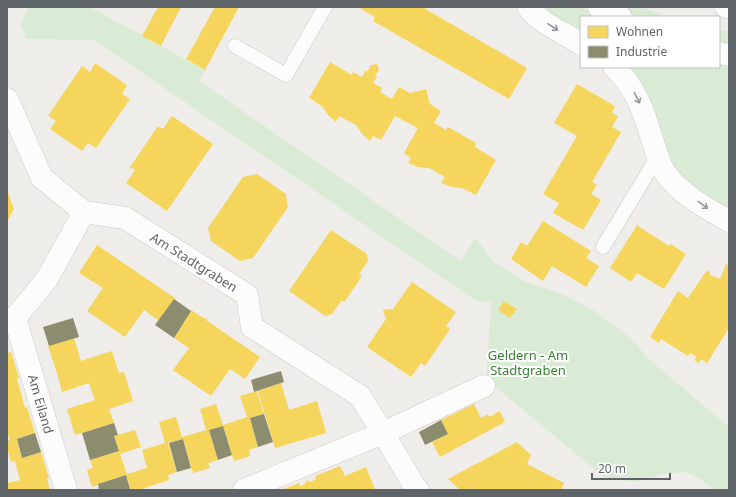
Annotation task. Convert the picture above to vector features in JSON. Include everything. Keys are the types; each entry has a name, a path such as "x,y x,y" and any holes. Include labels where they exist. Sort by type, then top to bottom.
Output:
{"street":[{"path":"528,7 553,28 580,43"},
{"path":"599,7 619,16"},
{"path":"615,68 625,78 638,99 663,170 675,185 709,210 729,221"},
{"path":"7,99 42,178 84,212 48,279 11,319"},
{"name":"Am Stadtgraben","path":"84,212 125,218 247,295 252,327 360,396 418,490"},
{"name":"Am Eiland","path":"11,319 66,490"},
{"path":"244,490 383,432 484,386"}],"lane":[{"path":"234,46 286,74 326,7"},
{"path":"603,248 658,156"}],"green space":[{"name":"Geldern - Am Stadtgraben","path":"28,7 90,7 205,70 199,81 461,261 475,238 495,263 525,281 562,294 595,311 629,337 651,361 729,427 729,490 715,490 691,474 682,472 663,474 638,482 604,477 486,379 491,302 476,301 94,40 26,39 21,24"},
{"path":"541,7 580,7 600,16 580,16 580,33"},
{"path":"616,7 642,7 664,16 635,16"},
{"path":"720,30 729,31 729,49 720,47"},
{"path":"720,62 729,64 729,215 679,176 670,161 626,68 720,68"}],"building: Wohnen":[{"path":"158,7 181,7 161,46 142,36"},
{"path":"215,7 239,7 205,70 186,59"},
{"path":"358,7 422,7 527,68 509,99 373,21 375,17"},
{"path":"330,62 352,75 353,72 362,77 371,65 377,64 379,70 373,83 382,88 380,92 392,99 399,87 410,93 426,89 430,104 441,111 434,123 446,130 448,127 476,143 475,147 496,160 476,195 462,188 452,187 441,183 445,177 429,168 418,167 408,163 411,158 404,153 418,128 395,116 381,140 373,136 370,141 362,134 356,125 339,116 336,122 328,115 322,106 309,98"},
{"path":"95,63 127,85 122,94 130,99 96,148 88,143 82,151 50,129 56,121 48,116 82,66 90,72"},
{"path":"577,84 615,106 612,113 618,116 612,127 621,132 592,182 597,185 591,194 601,200 583,230 553,213 559,203 543,194 577,136 554,123"},
{"path":"172,116 213,144 167,211 126,183 135,170 130,167 158,126 163,129"},
{"path":"257,174 286,194 288,207 253,258 240,261 211,241 208,228 243,177"},
{"path":"7,190 14,209 7,222"},
{"path":"543,221 591,251 586,258 599,266 586,287 552,266 543,281 511,259 521,242 527,246"},
{"path":"639,222 638,226 669,246 671,244 686,254 664,289 637,273 631,282 610,268"},
{"path":"331,230 367,254 368,261 359,274 362,276 345,301 341,301 332,314 325,316 289,291"},
{"path":"97,245 175,298 159,321 144,310 125,337 87,311 103,288 79,273"},
{"path":"726,264 729,265 729,328 707,363 701,359 699,363 694,360 697,357 690,353 688,356 661,339 659,343 650,337 678,291 688,298 707,270 710,272 710,275 720,279"},
{"path":"412,282 456,312 446,326 450,329 425,366 421,363 411,377 367,347 386,319 383,310 393,309"},
{"path":"504,301 517,309 510,318 498,310"},
{"path":"191,310 205,319 208,317 206,320 260,357 245,379 230,369 211,396 173,370 189,348 174,338"},
{"path":"74,338 81,361 112,351 119,373 124,372 133,401 109,409 114,423 75,435 67,409 95,400 89,383 62,392 59,380 56,380 59,379 48,346"},
{"path":"11,352 19,378 17,379 25,408 27,407 35,433 17,439 19,449 22,458 41,452 49,478 47,479 50,490 7,490 7,483 20,480 15,461 11,462 7,448 7,441 10,440 7,432 7,353"},
{"path":"281,383 289,410 317,401 326,433 275,448 258,391"},
{"path":"257,391 264,414 250,418 258,447 249,450 250,456 234,461 223,426 209,430 218,460 208,463 210,468 193,473 183,439 168,443 177,472 168,475 169,480 139,490 131,490 126,475 92,487 87,470 93,468 90,460 119,451 114,436 135,430 141,447 120,454 127,474 147,468 142,450 165,443 159,422 176,417 182,437 206,430 200,409 216,404 223,425 247,417 240,396"},
{"path":"474,404 481,418 488,414 489,417 500,411 505,422 440,457 432,442 448,434 441,420"},
{"path":"517,442 531,455 527,464 564,483 561,490 476,490 472,488 468,490 460,490 448,479"},
{"path":"340,466 345,476 366,467 375,489 282,490 299,483 300,486 305,484 307,480 311,482 316,479 315,476"}],"building: Industrie":[{"path":"174,299 191,311 174,338 155,325"},
{"path":"73,318 79,337 49,346 43,327"},
{"path":"281,371 284,382 254,392 251,380"},
{"path":"264,414 273,442 258,447 250,418"},
{"path":"441,420 448,434 425,445 419,432"},
{"path":"114,423 118,435 114,436 119,451 90,460 82,433"},
{"path":"223,426 232,455 218,460 209,430"},
{"path":"35,433 41,452 22,458 17,439"},
{"path":"183,439 191,468 177,472 169,443"},
{"path":"126,475 130,489 99,490 98,484"}]}
